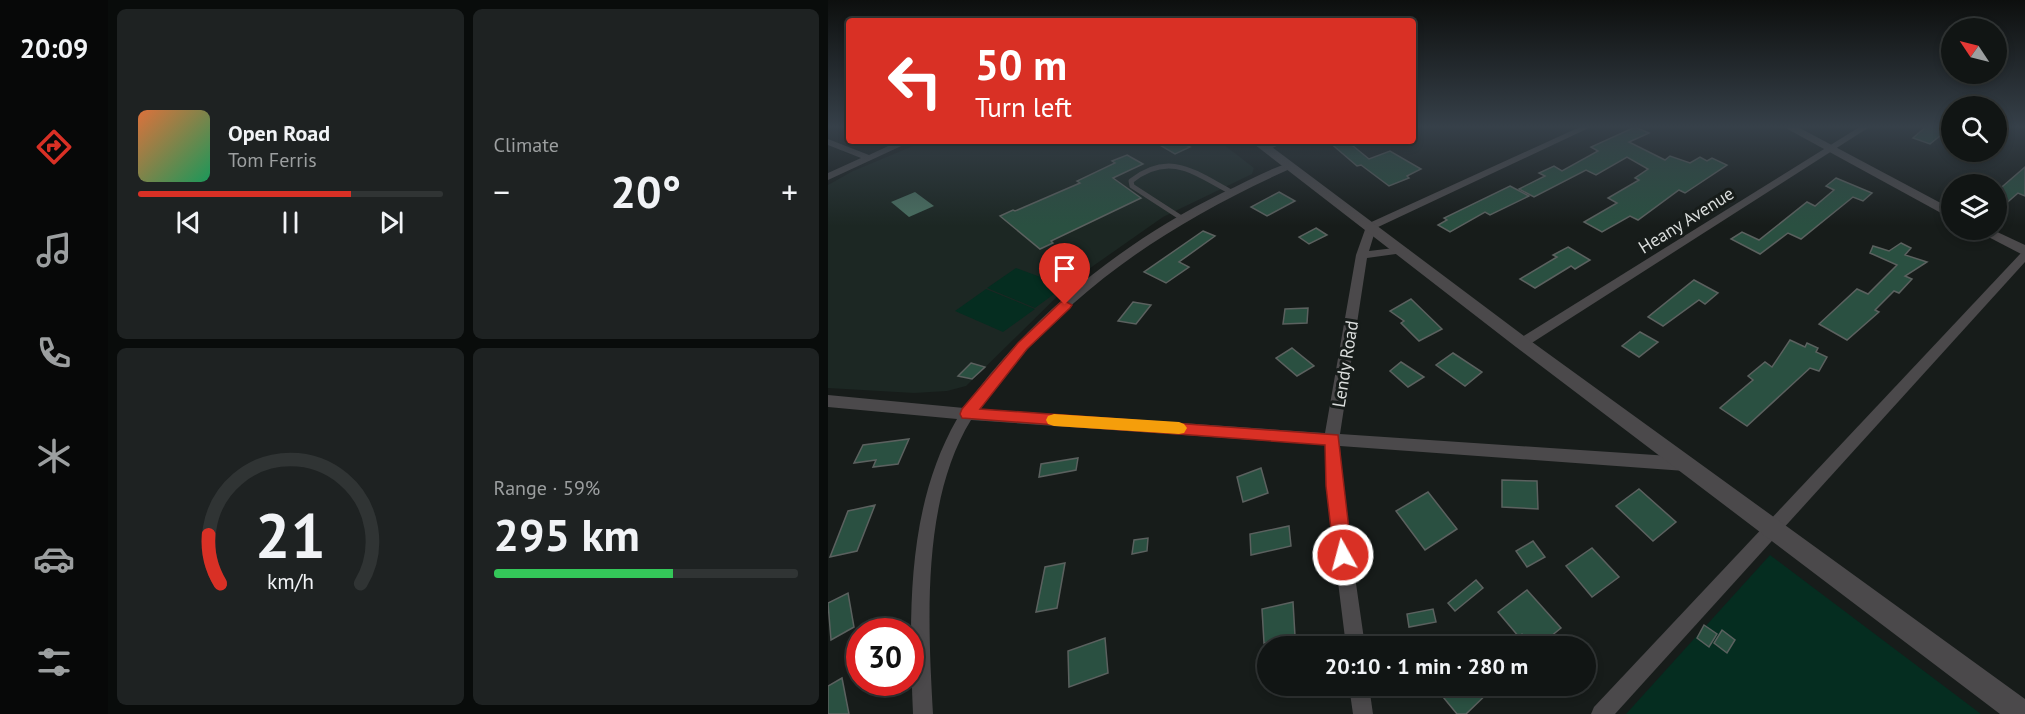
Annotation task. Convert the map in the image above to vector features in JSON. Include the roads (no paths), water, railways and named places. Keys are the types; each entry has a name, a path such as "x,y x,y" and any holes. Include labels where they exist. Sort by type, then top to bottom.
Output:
{"street":[{"path":"828,177 862,159"},
{"path":"1283,159 1522,343 2023,714"},
{"path":"1371,226 1516,159"},
{"name":"Heany Avenue","path":"1522,343 1814,159"},
{"path":"1849,159 1941,208"},
{"path":"923,714 918,631 923,551 933,500 951,443 967,414 1022,346 1065,305 1148,239 1231,192 1289,166"},
{"name":"Lendy Road","path":"1353,636 1334,486 1332,439 1362,255 1371,226"},
{"path":"1601,714 2025,253 2001,240"},
{"path":"1362,255 1402,250"},
{"path":"828,401 967,414 1687,464"},
{"path":"1360,696 1363,714"}],"lane":[{"path":"1183,219 1132,186 1131,181 1139,173 1153,166 1179,165 1231,192"}]}
